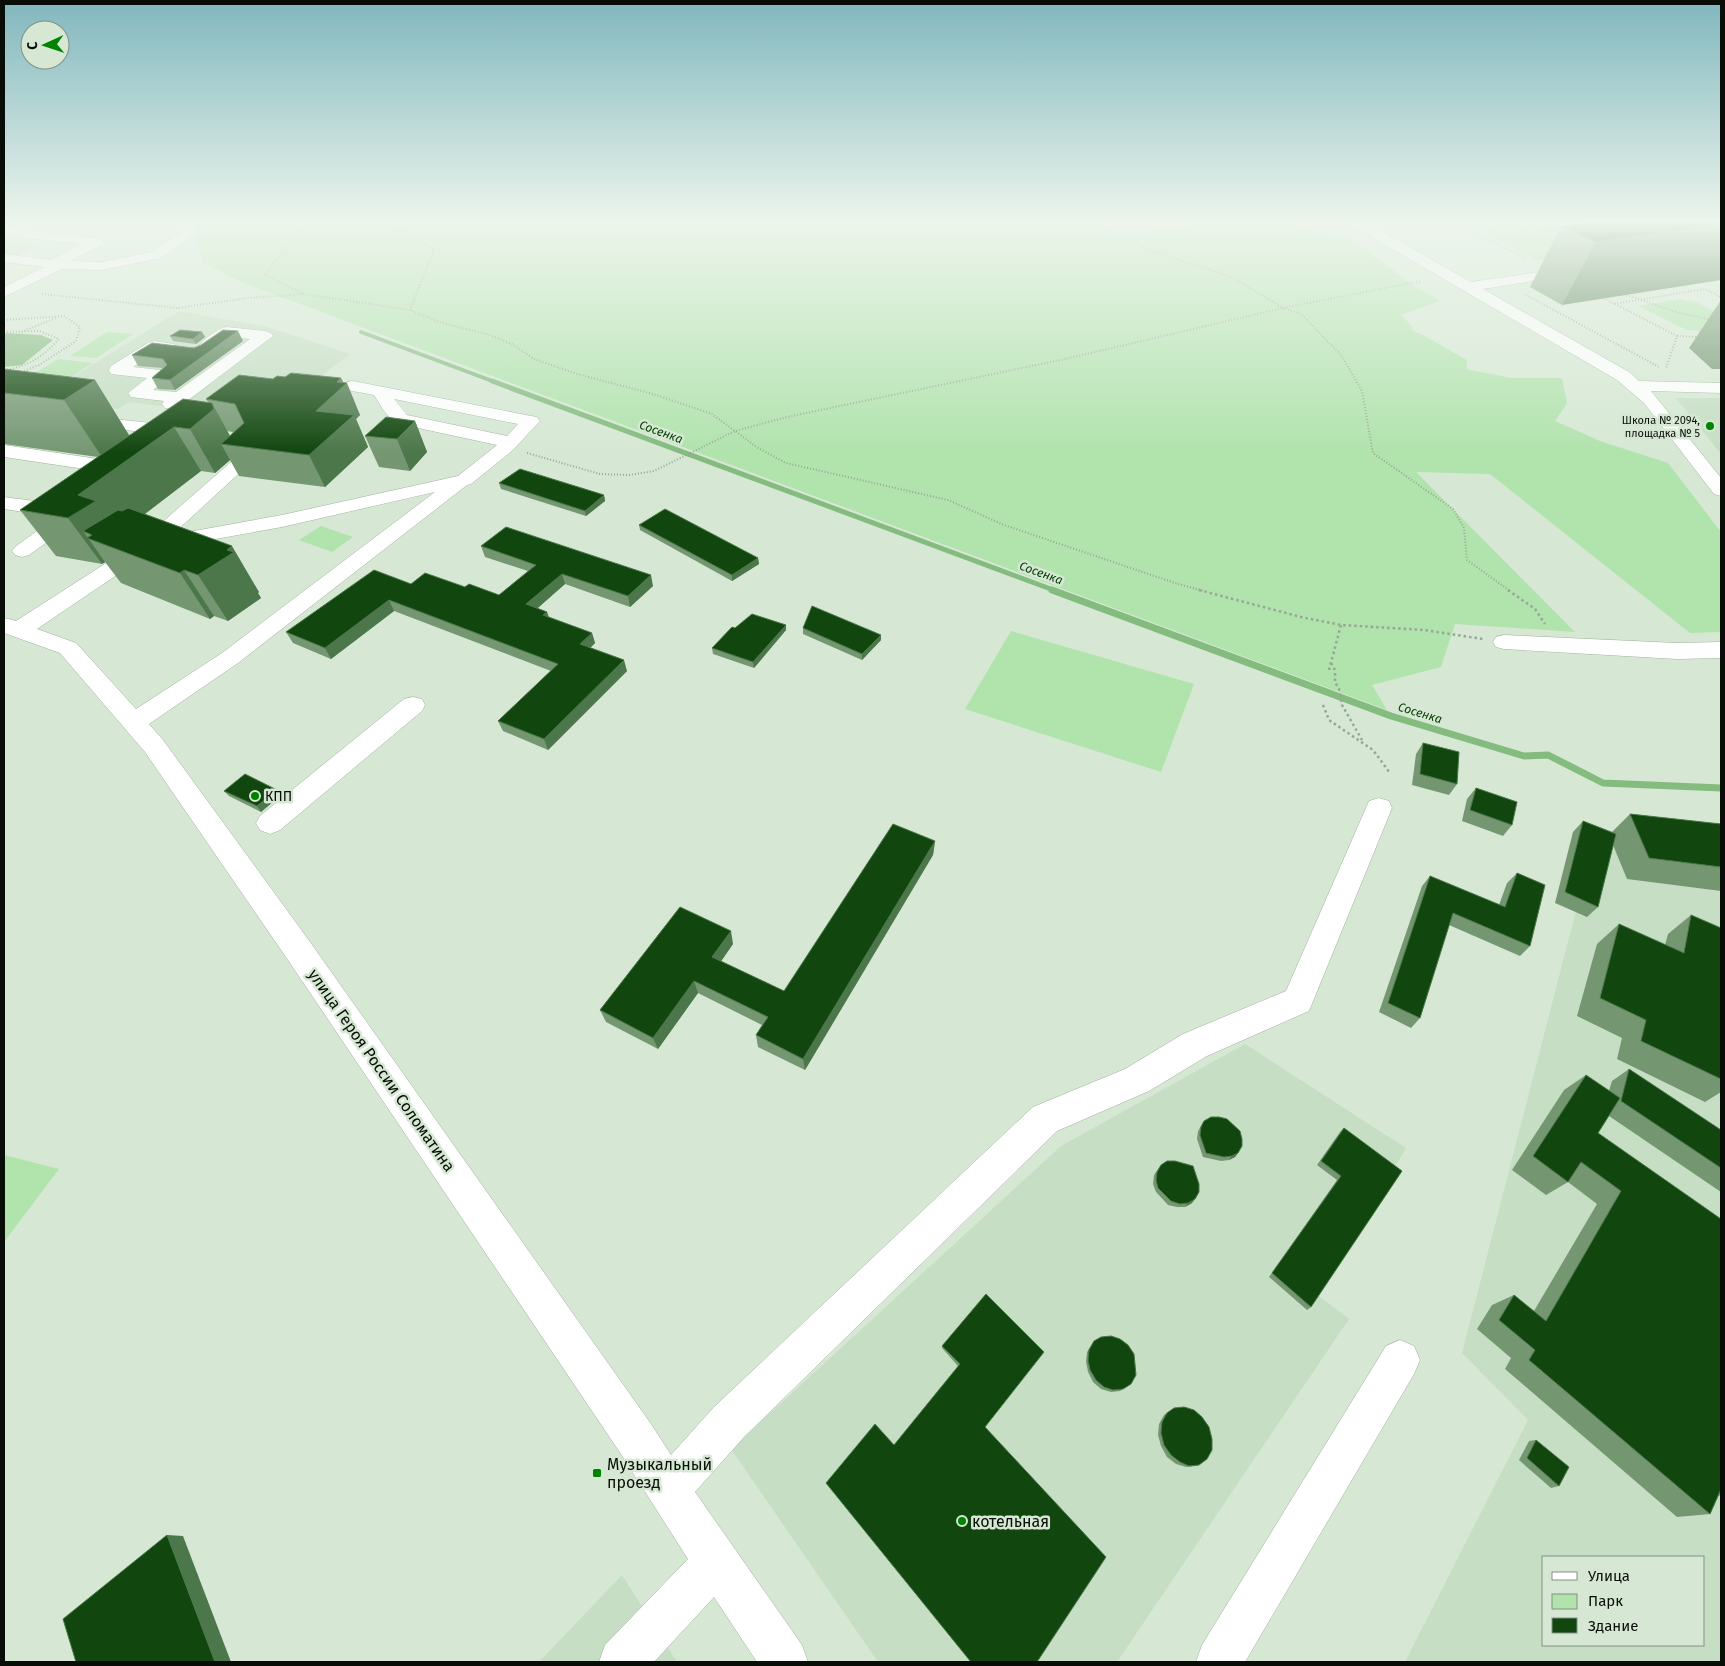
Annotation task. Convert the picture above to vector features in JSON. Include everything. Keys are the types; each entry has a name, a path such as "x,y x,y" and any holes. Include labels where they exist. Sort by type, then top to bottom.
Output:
{"street":[{"path":"1490,298 1637,386 1650,399 1721,490"},
{"path":"165,448 218,415 213,409 171,404 265,336 226,332 199,351 154,346 117,370 163,375 137,393 179,398"},
{"path":"134,722 230,658 464,480 509,444 531,421 353,386"},
{"path":"1637,386 1721,388"},
{"path":"381,392 390,407 401,419 509,444"},
{"path":"72,420 195,431"},
{"path":"11,628 149,544 250,455 244,441 224,438"},
{"path":"4,451 138,468 111,487"},
{"path":"149,544 282,521 464,480"},
{"path":"4,503 81,508 22,550"},
{"name":"улица Героя России Соломатина","path":"11,628 68,648 154,746 300,951 636,1439 668,1490 785,1662"},
{"path":"1504,642 1677,651 1721,650"},
{"path":"270,823 414,705"},
{"path":"668,1490 729,1422 1046,1119 1137,1080 1195,1045 1298,1000 1379,808"},
{"path":"1219,1662 1400,1360"},
{"path":"622,1662 717,1561"}],"path":[{"path":"77,298 178,308 252,298"},
{"path":"329,298 410,310 439,322 490,335 512,344 534,358 577,374 653,394 712,414 758,448 786,463 948,500 1004,525 1178,584 1301,617 1341,625 1424,630 1504,642"},
{"path":"410,310 415,298"},
{"path":"1266,298 1283,308 1301,314 1341,355 1362,391 1373,453 1453,509 1464,528 1467,560 1534,609 1559,645"},
{"path":"509,444 564,465 600,474 629,475 654,471 736,431 787,417 1336,298"},
{"path":"1530,298 1665,371 1677,336"},
{"path":"1632,298 1713,321"},
{"path":"1614,304 1652,298"},
{"path":"1605,299 1677,336 1704,337"},
{"path":"4,344 26,330 59,316"},
{"path":"4,320 64,316 80,327 76,342 39,365 17,373"},
{"path":"4,332 26,330 48,332 59,339 38,358 12,369 4,370"},
{"path":"1329,670 1341,625"},
{"path":"1331,663 1336,674 1335,682 1339,689 1342,705 1364,743"},
{"path":"1323,705 1329,720 1364,743 1390,773"}],"shaded area":[{"path":"179,311 268,327 350,354 298,393 227,408 176,408 129,402 118,409 39,398"},
{"path":"4,333 41,335 53,340 22,365 4,367"},
{"name":"Школа № 2094, площадка № 5","path":"1676,398 1721,398 1721,454"},
{"path":"1596,833 1721,844 1721,1662 1405,1662 1528,1420 1462,1353"},
{"path":"1245,1044 1406,1148 1319,1296 1349,1319 1117,1662 878,1662 731,1449 1061,1146"},
{"path":"622,1575 677,1662 539,1662"}],"green space":[{"path":"283,298 1434,298 1440,301 1401,315 1410,324 1413,331 1467,360 1466,369 1511,378 1562,378 1567,403 1555,421 1600,441 1668,463 1721,532 1721,632 1690,633 1490,474 1416,472 1575,632 1455,624 1441,667 1372,685 1387,710"},
{"path":"1679,299 1698,303 1721,315 1721,332 1687,330 1638,306"},
{"path":"107,332 133,334 96,358 70,356"},
{"path":"58,359 93,363 52,389 16,385"},
{"path":"321,526 353,537 332,552 299,540"},
{"path":"1011,631 1194,684 1161,772 965,709"},
{"path":"4,1155 59,1169 4,1242"}],"building":[{"path":"180,330 202,332 193,339 170,336"},
{"path":"223,330 238,331 170,380 152,378 167,365 163,359 132,355 152,343 194,348"},
{"path":"4,369 95,380 64,400 4,393"},
{"path":"291,373 341,378 337,382 347,383 316,411 354,415 309,455 221,444 244,423 235,404 206,399 239,375 273,379 277,376 285,377"},
{"path":"183,399 212,403 214,409 190,429 174,427 78,495 96,501 68,518 20,510"},
{"path":"386,417 415,421 397,439 365,436"},
{"path":"520,469 604,495 585,511 499,483"},
{"path":"128,508 232,546 227,550 234,552 198,575 184,570 180,573 87,538 92,535 83,531 118,510 122,511"},
{"path":"665,509 758,558 732,575 639,525"},
{"path":"506,527 651,575 628,596 562,574 526,604 547,612 543,615 592,633 580,644 624,660 544,739 498,721 558,664 389,600 325,648 286,632 374,570 411,584 425,573 465,587 469,584 499,595 536,565 481,546"},
{"path":"812,606 881,635 862,654 803,628"},
{"path":"752,614 786,625 753,662 712,648 732,627 735,628"},
{"path":"1423,743 1459,752 1457,784 1420,774"},
{"name":"КПП","path":"245,774 277,790 257,806 224,791"},
{"path":"1476,788 1517,802 1512,825 1470,810"},
{"path":"1630,814 1721,824 1721,867 1649,858"},
{"path":"1583,821 1616,834 1598,907 1565,892"},
{"path":"893,824 935,841 803,1059 756,1035 768,1017 694,981 653,1038 600,1010 680,907 731,931 712,957 784,991"},
{"path":"1517,873 1545,885 1530,946 1453,913 1420,1018 1388,1003 1430,876 1505,907"},
{"path":"1691,915 1721,928 1721,1079 1641,1041 1646,1020 1600,998 1619,924 1684,953"},
{"path":"1629,1069 1721,1130 1721,1168 1621,1101"},
{"path":"1586,1075 1620,1098 1598,1133 1721,1219 1721,1489 1710,1514 1529,1360 1535,1350 1499,1320 1514,1295 1546,1321 1621,1191 1581,1162 1568,1182 1533,1156"},
{"path":"1211,1117 1227,1119 1240,1131 1242,1146 1238,1153 1224,1157 1206,1153 1200,1135 1201,1127 1204,1121"},
{"path":"1344,1128 1402,1171 1311,1307 1272,1273 1341,1176 1321,1161"},
{"path":"1167,1161 1175,1161 1193,1166 1199,1184 1199,1192 1195,1199 1188,1203 1180,1204 1171,1201 1158,1188 1157,1172 1161,1165"},
{"name":"котельная","path":"986,1294 1044,1352 985,1427 1106,1557 1037,1662 971,1662 826,1483 875,1424 894,1445 960,1364 942,1346"},
{"path":"1111,1336 1120,1339 1128,1345 1134,1354 1136,1375 1131,1384 1123,1389 1113,1390 1104,1387 1096,1380 1090,1370 1089,1350 1094,1341 1101,1337"},
{"path":"1184,1407 1194,1410 1209,1427 1212,1450 1207,1459 1199,1465 1189,1466 1180,1462 1171,1455 1164,1445 1161,1433 1162,1422 1167,1413 1174,1408"},
{"path":"1536,1440 1569,1467 1559,1486 1527,1458"},
{"path":"167,1535 215,1662 76,1662 63,1619"}],"waterway":[{"name":"Сосенка","path":"361,332 495,382"},
{"name":"Сосенка","path":"492,381 1056,591"},
{"name":"Сосенка","path":"1052,590 1391,716 1524,756 1548,755 1603,783 1721,788"}],"place":[{"name":"Школа № 2094, площадка № 5","path":"1710,426"},
{"name":"КПП","path":"255,796"},
{"name":"Музыкальный проезд","path":"597,1473"},
{"name":"котельная","path":"962,1521"}]}
